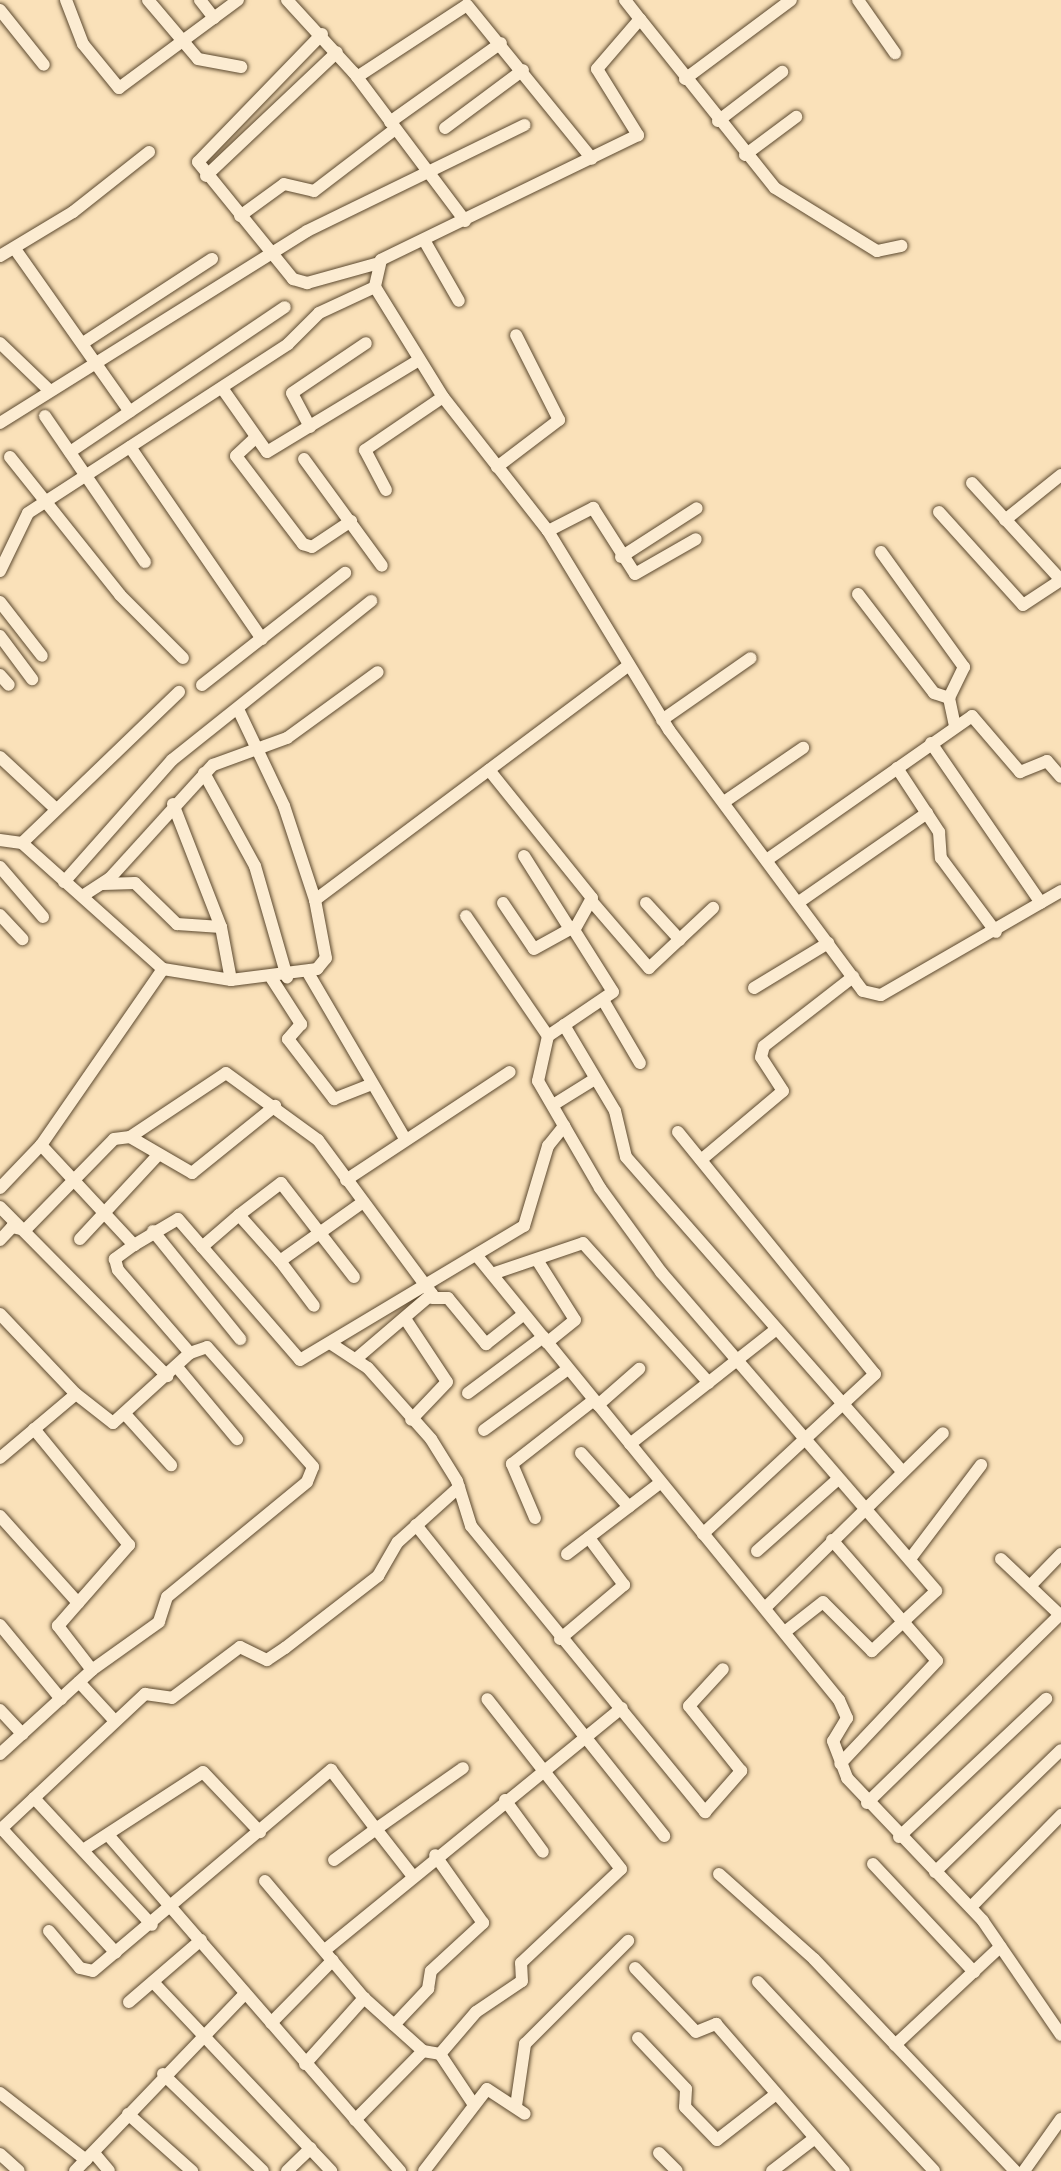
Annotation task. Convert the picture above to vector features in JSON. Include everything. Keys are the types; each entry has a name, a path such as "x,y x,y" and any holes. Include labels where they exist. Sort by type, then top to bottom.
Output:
{"street":[{"path":"66,0 83,44 114,86 124,87 238,0"},
{"path":"148,0 205,62 241,67"},
{"path":"200,0 214,18"},
{"path":"287,0 337,52 465,221"},
{"path":"625,0 745,155 775,188 877,251 901,246"},
{"path":"685,79 790,0"},
{"path":"858,0 895,53"},
{"path":"357,77 448,5 467,5 523,70 592,159"},
{"path":"0,10 44,65"},
{"path":"322,34 206,148 198,162 206,176 299,282 375,264 638,135 597,69 640,19"},
{"path":"240,216 284,184 314,191 393,125 501,43"},
{"path":"206,176 337,52"},
{"path":"445,128 523,70"},
{"path":"718,121 782,72"},
{"path":"745,155 796,117"},
{"path":"0,423 49,390 100,366 274,253 524,125"},
{"path":"0,256 15,249 149,152"},
{"path":"424,240 459,301"},
{"path":"15,249 130,412"},
{"path":"83,343 212,259"},
{"path":"375,264 375,287 443,397 548,531 662,720 869,995 881,995 996,932 1061,891"},
{"path":"0,571 21,519 222,388 319,313 375,287"},
{"path":"70,452 285,307"},
{"path":"497,467 559,420 516,335"},
{"path":"0,343 49,390"},
{"path":"310,427 292,393 366,343"},
{"path":"222,388 253,440 267,452 419,360"},
{"path":"386,490 365,450 443,397"},
{"path":"45,416 145,562"},
{"path":"253,440 236,456 303,544 312,547 351,521"},
{"path":"130,447 262,639"},
{"path":"10,457 44,503 183,658"},
{"path":"304,459 382,566"},
{"path":"1005,520 1061,475"},
{"path":"939,512 1023,605 1061,580 972,483"},
{"path":"548,531 593,508 621,557 635,574 696,539"},
{"path":"621,557 697,508"},
{"path":"881,552 964,667 949,698 955,726"},
{"path":"202,685 345,573"},
{"path":"858,594 934,693 949,698"},
{"path":"64,882 161,771 371,601"},
{"path":"0,602 42,656"},
{"path":"0,636 32,679"},
{"path":"662,720 751,658"},
{"path":"315,900 628,666"},
{"path":"84,895 103,884 204,773 287,738 378,672"},
{"path":"22,843 179,692"},
{"path":"0,840 22,843 64,882 84,895 163,969 231,980 272,979 307,971 326,958 315,900 260,748 238,709"},
{"path":"768,859 955,726 977,716 1020,772 1047,761 1061,777"},
{"path":"931,743 1041,903"},
{"path":"724,802 803,748"},
{"path":"0,757 56,809"},
{"path":"897,768 940,834 941,858 996,932"},
{"path":"489,770 593,903 649,968 713,908"},
{"path":"204,773 255,866 287,977"},
{"path":"173,804 221,927 231,980"},
{"path":"799,902 927,813"},
{"path":"524,856 612,986 603,1000 548,1036 536,1077 617,1212 736,1362 936,1591 902,1626 869,1652 820,1602 786,1631"},
{"path":"0,867 43,917"},
{"path":"103,884 135,883 177,924 221,927"},
{"path":"503,903 534,949 572,928 593,903"},
{"path":"646,903 680,940"},
{"path":"0,915 22,939"},
{"path":"466,916 548,1036"},
{"path":"754,988 828,943"},
{"path":"0,1188 41,1145 163,969"},
{"path":"307,971 405,1139"},
{"path":"701,1160 783,1091 761,1057 764,1046 853,977"},
{"path":"272,979 301,1024 288,1039 334,1099 372,1084"},
{"path":"603,1000 640,1063"},
{"path":"564,1025 615,1111 626,1157 774,1331 903,1472"},
{"path":"346,1180 510,1072"},
{"path":"25,1230 114,1139 130,1137 226,1073 318,1140 432,1298"},
{"path":"553,1105 595,1079"},
{"path":"130,1137 158,1155 198,1172 275,1106"},
{"path":"190,1353 118,1270 115,1259 153,1231 178,1219 292,1357 330,1343 527,1223 548,1146 564,1126"},
{"path":"678,1132 874,1371 872,1383 703,1534"},
{"path":"41,1145 134,1245"},
{"path":"80,1239 158,1155"},
{"path":"202,1247 280,1182 354,1277"},
{"path":"280,1261 362,1203"},
{"path":"0,1207 172,1372 237,1439"},
{"path":"239,1215 314,1306"},
{"path":"0,1240 12,1227 25,1230"},
{"path":"153,1231 240,1339"},
{"path":"492,1274 539,1263 585,1244 709,1383"},
{"path":"477,1256 660,1483 786,1631 847,1713 833,1741 840,1764 867,1803 971,1907 1061,2035"},
{"path":"468,1393 575,1320 539,1263"},
{"path":"357,1358 432,1298 448,1298 486,1344 524,1314"},
{"path":"0,1314 108,1423 125,1414 190,1353 213,1349 310,1460 313,1474 167,1597 159,1622 92,1670 0,1754"},
{"path":"406,1320 447,1382 411,1420"},
{"path":"630,1444 774,1331"},
{"path":"330,1343 357,1358 411,1420 459,1487 471,1526 560,1639 709,1811 741,1771 689,1706 723,1669"},
{"path":"484,1430 568,1369"},
{"path":"535,1518 510,1476 512,1464 639,1369"},
{"path":"0,1458 76,1394"},
{"path":"125,1414 171,1465"},
{"path":"34,1429 129,1542 58,1626 92,1670"},
{"path":"766,1607 943,1433"},
{"path":"581,1453 629,1507"},
{"path":"910,1559 981,1465"},
{"path":"757,1551 837,1480"},
{"path":"567,1554 660,1483"},
{"path":"116,1953 1,1829 145,1694 172,1698 240,1647 272,1657 378,1576 416,1525 459,1487"},
{"path":"0,1516 78,1603"},
{"path":"416,1525 664,1836"},
{"path":"560,1639 624,1585 589,1538"},
{"path":"832,1540 937,1664 840,1764"},
{"path":"1030,1586 1061,1554"},
{"path":"867,1803 1060,1615 1001,1559"},
{"path":"0,1625 61,1699"},
{"path":"79,1682 114,1720"},
{"path":"440,2054 476,2012 524,1980 521,1963 621,1869 545,1768 487,1699"},
{"path":"899,1837 1046,1699"},
{"path":"271,2023 329,1955 412,1875 622,1708"},
{"path":"0,1710 22,1734"},
{"path":"935,1872 1061,1750"},
{"path":"334,1860 463,1768"},
{"path":"49,1931 85,1971 116,1953 174,1908 335,1769 412,1875"},
{"path":"83,1850 109,1836 203,1772 260,1832"},
{"path":"34,1798 152,1925"},
{"path":"505,1800 543,1852"},
{"path":"971,1907 1061,1815"},
{"path":"109,1836 400,2171"},
{"path":"394,2025 428,1989 431,1971 483,1923 435,1855"},
{"path":"873,1864 974,1972"},
{"path":"719,1874 895,2045 1015,2171"},
{"path":"265,1881 364,1998 423,2051 440,2054 474,2105"},
{"path":"129,2002 201,1940"},
{"path":"424,2171 474,2105 492,2087 521,2110 525,2044 628,1941"},
{"path":"895,2045 1000,1947"},
{"path":"635,1968 696,2032 716,2024 844,2171"},
{"path":"153,1982 330,2171"},
{"path":"758,1982 934,2171"},
{"path":"75,2171 200,2035 245,1994"},
{"path":"305,2064 364,1998"},
{"path":"638,2038 686,2089 685,2107 717,2140 776,2094"},
{"path":"355,2120 423,2051"},
{"path":"163,2074 263,2171"},
{"path":"0,2093 109,2171"},
{"path":"128,2114 192,2171"},
{"path":"1024,2171 1061,2119"},
{"path":"772,2171 815,2138"},
{"path":"287,2171 311,2148"},
{"path":"659,2153 677,2171"},
{"path":"0,2154 19,2171"}]}
